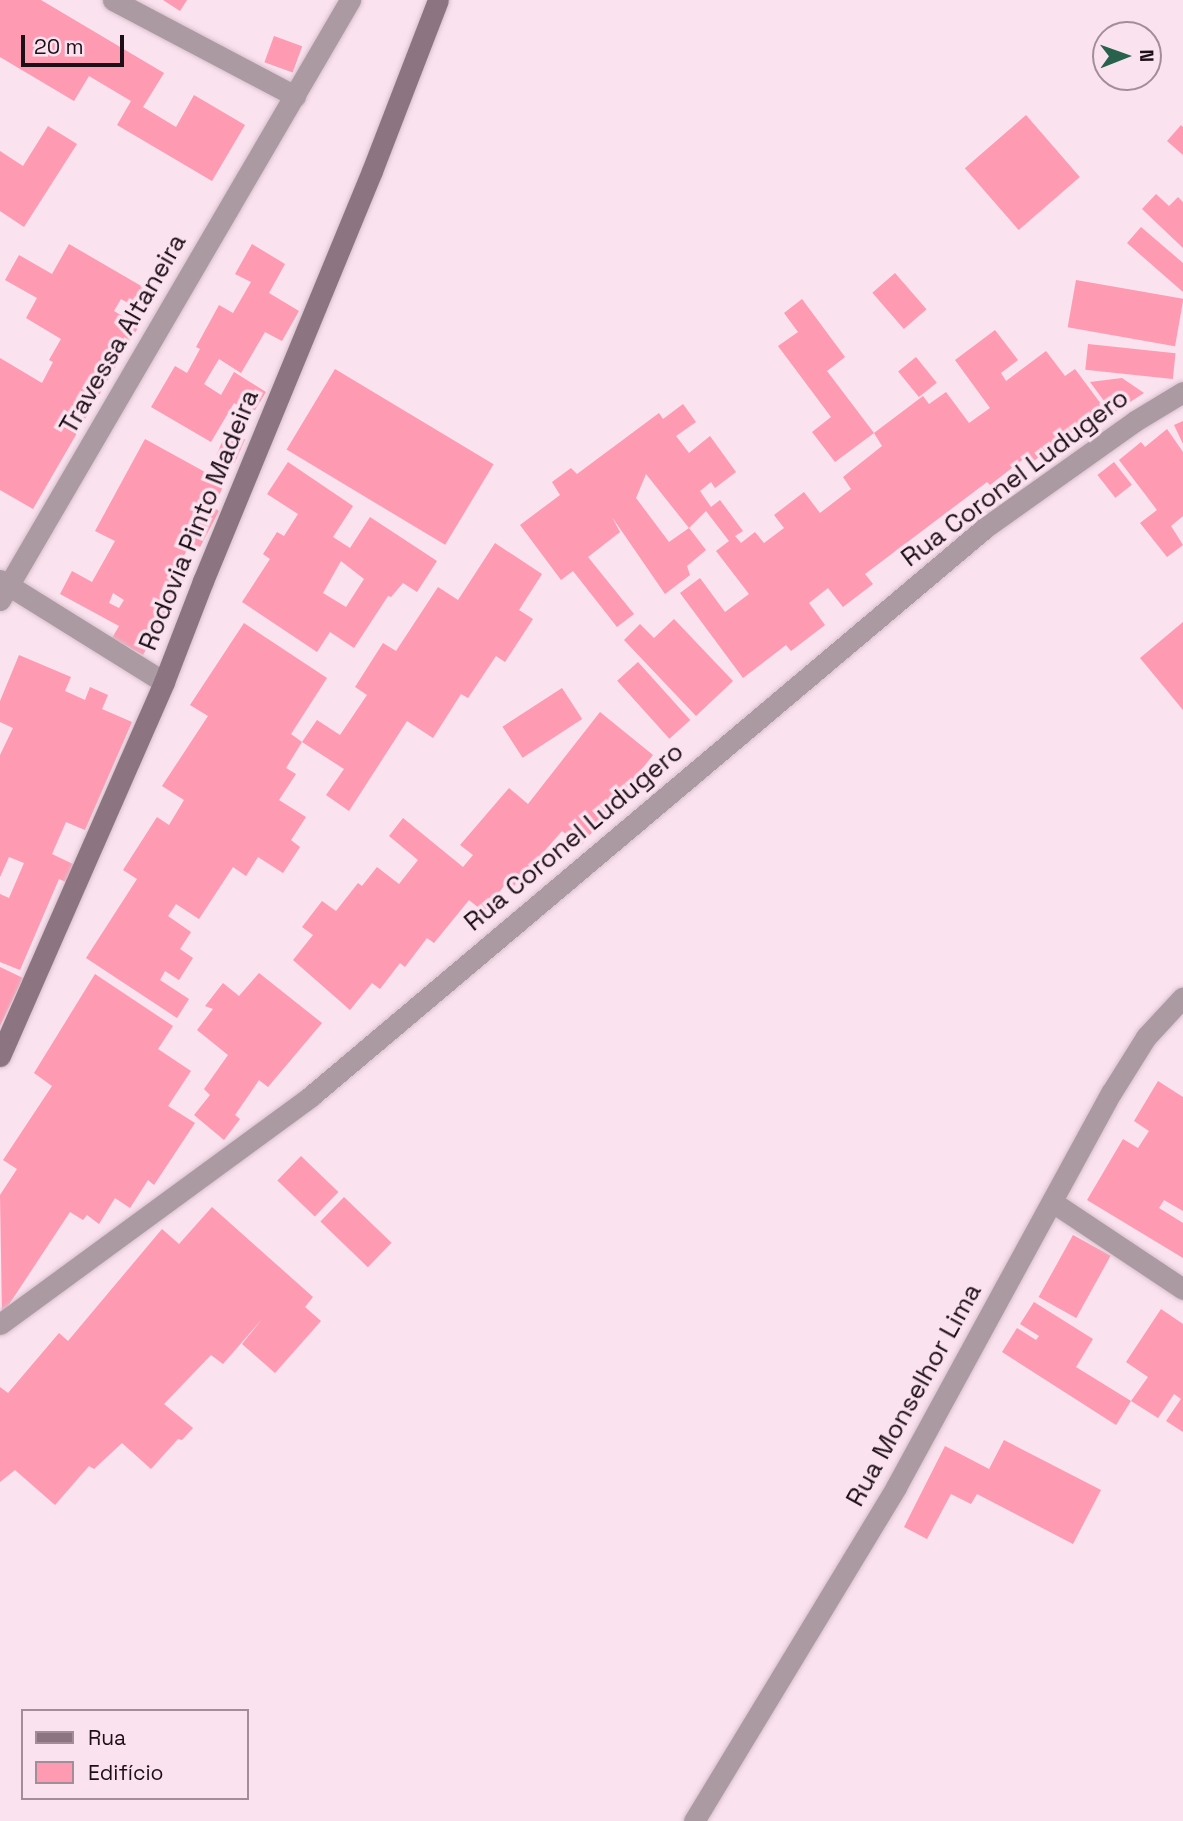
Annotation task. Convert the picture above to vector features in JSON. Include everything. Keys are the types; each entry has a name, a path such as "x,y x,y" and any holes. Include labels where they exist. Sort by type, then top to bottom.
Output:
{"main road":[{"name":"Rodovia Pinto Madeira","path":"0,1056 164,682 372,171 438,0"}],"street":[{"path":"113,0 295,96"},
{"name":"Travessa Altaneira","path":"3,588 350,0"},
{"name":"Rua Coronel Ludugero","path":"0,1324 311,1096 986,527 1135,421 1183,392"},
{"path":"3,588 164,682"},
{"name":"Rua Monselhor Lima","path":"694,1821 896,1487 1054,1203 1111,1093 1146,1037 1183,998"},
{"path":"1054,1203 1183,1289"}],"building":[{"path":"0,0 41,0 164,73 143,107 176,127 194,95 245,125 212,181 117,125 131,101 89,76 74,101 0,57"},
{"path":"163,0 187,0 180,11"},
{"path":"274,36 302,46 293,73 264,62"},
{"path":"1026,115 1080,177 1019,230 965,168"},
{"path":"1181,125 1183,127 1183,155 1167,141"},
{"path":"48,126 77,144 24,227 0,211 0,151 23,166"},
{"path":"1156,194 1169,206 1178,197 1183,202 1183,248 1142,209"},
{"path":"1141,227 1183,263 1183,292 1127,243"},
{"path":"69,244 155,294 144,312 121,299 114,311 139,326 33,509 0,490 0,358 42,383 53,362 49,360 61,339 26,318 37,298 5,280 19,255 52,274"},
{"path":"252,244 285,264 269,293 299,311 282,341 265,332 241,373 219,359 204,384 221,395 234,372 266,392 252,415 234,403 211,442 151,407 175,366 187,373 200,349 196,347 219,305 233,313 251,282 235,274"},
{"path":"895,273 926,309 904,329 872,293"},
{"path":"1076,280 1183,299 1175,346 1068,327"},
{"path":"802,299 845,357 827,371 874,433 835,462 812,432 831,417 778,346 798,332 784,313"},
{"path":"995,330 1018,360 1001,373 1006,381 1046,351 1065,376 1075,369 1104,408 1031,463 1026,457 990,485 987,482 865,574 873,584 843,607 828,588 809,603 825,625 791,651 786,645 743,678 680,593 700,578 725,612 749,594 716,551 729,541 706,511 689,528 706,550 687,566 690,575 665,594 612,517 620,532 588,557 634,614 617,627 573,571 561,580 520,525 560,495 552,482 571,468 577,474 659,413 663,419 683,404 696,422 676,436 689,453 710,436 736,472 715,488 711,482 700,491 711,507 720,500 743,531 735,536 741,543 755,532 764,543 784,528 774,515 804,492 820,513 851,489 843,477 882,446 874,433 923,396 929,404 946,392 969,423 990,408 955,360","holes":["646,474 689,528 669,542 636,498"]},
{"path":"1088,344 1176,353 1173,379 1085,370"},
{"path":"916,357 937,383 919,397 898,371"},
{"path":"335,369 494,464 445,545 287,450"},
{"path":"1122,378 1144,393 1113,413 1090,382"},
{"path":"1183,421 1183,444 1174,425"},
{"path":"1167,429 1183,452 1183,516 1171,526 1183,545 1167,557 1140,523 1157,510 1119,460 1141,442 1145,447"},
{"path":"227,431 245,439 235,463 216,455"},
{"path":"145,439 225,483 213,507 219,511 196,555 187,550 174,574 184,580 143,655 112,638 119,626 60,594 72,571 92,582 115,541 95,531","holes":["113,593 124,600 119,608 109,603"]},
{"path":"288,462 353,506 333,537 350,548 370,517 437,561 417,592 403,583 391,597 388,596 354,648 330,632 317,652 242,602 270,559 263,554 277,532 284,536 298,514 267,494","holes":["341,561 364,579 346,607 323,593"]},
{"path":"1114,462 1132,485 1115,498 1097,475"},
{"path":"495,543 542,574 519,610 533,619 505,662 496,656 468,698 461,694 433,738 407,721 349,811 326,795 344,769 302,742 317,720 340,735 367,695 355,687 383,643 396,651 438,587 458,600"},
{"path":"674,619 733,681 696,716 624,640 640,624 654,638"},
{"path":"1183,622 1183,710 1140,658"},
{"path":"244,623 327,678 291,734 302,742 286,768 296,774 279,800 306,817 291,840 300,847 283,873 258,857 246,876 233,867 199,919 176,904 168,916 191,932 180,949 193,958 179,980 165,971 160,980 189,999 177,1018 86,958 137,879 123,870 157,817 169,825 184,800 162,786 208,716 190,705"},
{"path":"19,655 71,677 65,691 85,700 90,687 108,695 102,709 132,722 85,830 66,822 52,854 75,865 68,883 59,879 20,970 0,962 0,894 9,898 24,863 9,857 0,877 0,755 13,728 0,722 0,701"},
{"path":"638,662 690,720 669,739 617,681"},
{"path":"562,688 582,719 523,758 502,727"},
{"path":"600,712 653,755 581,846 562,831 513,887 507,882 484,912 469,900 434,943 427,938 405,967 400,963 380,989 372,983 350,1010 293,960 313,935 302,927 322,901 336,911 358,883 362,886 377,867 399,884 418,860 389,836 403,818 463,867 473,855 460,845 509,788 528,804"},
{"path":"0,967 23,978 0,1026"},
{"path":"259,973 322,1023 268,1087 259,1080 235,1115 240,1119 224,1140 194,1115 210,1095 204,1089 228,1055 197,1030 213,1009 205,1006 223,983 239,996"},
{"path":"95,974 173,1026 158,1049 191,1071 168,1106 195,1123 154,1185 148,1180 130,1208 115,1198 99,1224 87,1215 83,1220 70,1212 2,1315 0,1195 17,1169 3,1160 52,1086 34,1073"},
{"path":"1158,1081 1183,1097 1183,1211 1164,1200 1159,1208 1183,1223 1183,1258 1087,1200 1123,1139 1138,1148 1149,1131 1134,1121"},
{"path":"301,1156 338,1192 315,1217 277,1180"},
{"path":"344,1197 391,1243 368,1267 320,1221"},
{"path":"212,1207 313,1297 305,1307 321,1321 275,1373 242,1344 263,1318 223,1364 211,1355 164,1404 193,1428 182,1440 178,1439 151,1469 122,1443 94,1469 89,1466 55,1505 15,1470 0,1482 0,1387 8,1393 59,1333 68,1341 162,1229 179,1244"},
{"path":"1073,1235 1111,1256 1076,1318 1039,1297"},
{"path":"1034,1302 1093,1339 1076,1367 1131,1401 1116,1425 1002,1352 1017,1328 1036,1340 1039,1336 1020,1324"},
{"path":"1161,1309 1183,1324 1183,1432 1166,1421 1181,1399 1174,1394 1158,1418 1131,1401 1148,1377 1126,1362"},
{"path":"1004,1440 1101,1490 1073,1544 977,1494 971,1504 951,1494 927,1539 904,1527 945,1446 989,1469"}]}
